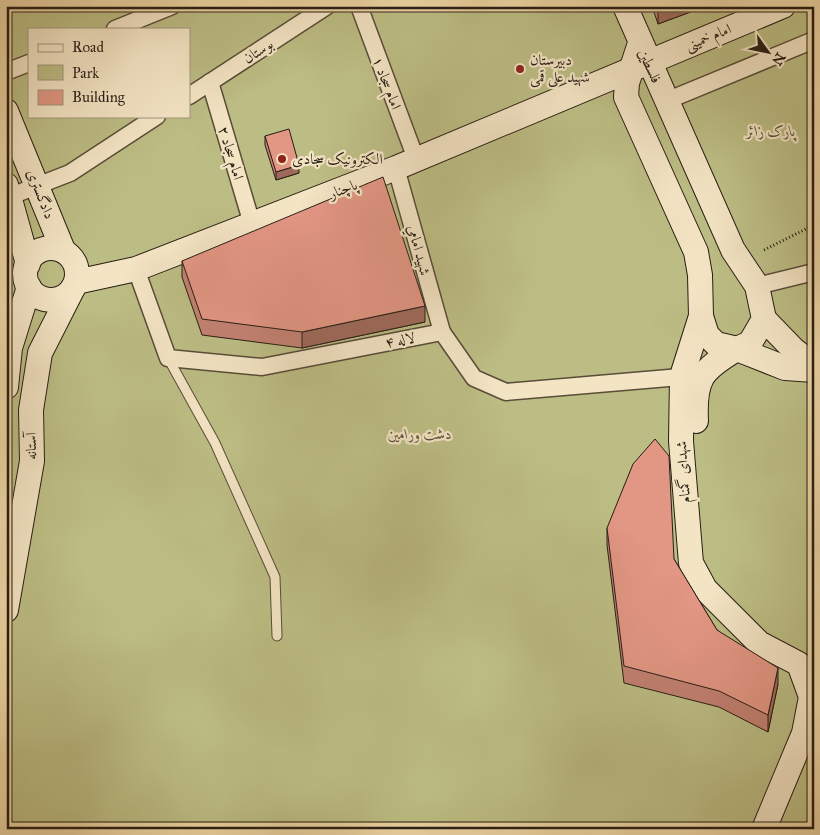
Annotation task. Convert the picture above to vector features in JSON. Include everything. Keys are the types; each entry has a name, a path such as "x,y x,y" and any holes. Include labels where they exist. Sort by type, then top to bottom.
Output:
{"main road":[{"path":"625,6 640,58"},
{"name":"امام خمینی","path":"640,58 783,6"},
{"name":"پاچنار","path":"75,285 136,269 406,164 596,85 640,58"},
{"name":"فلسطین","path":"626,97 627,83 640,58"},
{"name":"فلسطین","path":"640,58 666,101 733,250 757,286 764,318"},
{"path":"596,85 612,89 626,97 654,156 696,252 700,275 701,316 707,335 716,344 785,368 814,370"},
{"name":"دادگستری","path":"6,111 63,250"},
{"path":"654,156 684,142"},
{"name":"دادگستری","path":"9,190 28,275"},
{"path":"6,387 10,348 32,257 46,248 63,250 74,260 77,267 75,285 60,298 46,300 34,293 28,275"},
{"path":"6,303 28,275"},
{"name":"آستانه","path":"6,610 32,461 31,410 40,353 75,285"},
{"name":"شهدای گمنام","path":"701,316 681,441 690,563 705,589 759,643 807,664"},
{"path":"692,376 750,343 764,318 794,350 814,365"},
{"path":"764,829 807,736 811,697 807,664"}],"street":[{"path":"117,28 172,6"},
{"name":"بوستان","path":"190,95 327,6"},
{"name":"امام سجاد ۱","path":"358,6 406,164"},
{"path":"666,101 814,40"},
{"path":"6,72 28,63"},
{"name":"امام سجاد ۲","path":"210,82 252,224"},
{"path":"9,190 38,187 70,173 155,118"},
{"name":"شهيد امامي","path":"406,164 442,332"},
{"path":"136,269 168,358"},
{"path":"757,286 814,272"},
{"path":"442,332 474,378 506,392 692,376"},
{"name":"لاله ۴","path":"168,358 262,368 442,332"}],"lane":[{"path":"168,358 215,443 275,577 277,636"}],"path":[{"path":"764,250 814,225"}],"green space":[{"name":"دشت ورامین","path":"6,6 814,6 814,829 6,829"}],"building":[{"name":"الکترونیک سجادی","path":"289,129 299,165 276,172 265,136"},
{"path":"383,177 425,306 302,332 202,319 182,261"},
{"path":"655,439 669,456 674,559 717,630 778,668 768,715 719,691 624,666 607,528 633,464"}],"place":[{"name":"دبیرستان شهید علی قمی","path":"520,69"},
{"name":"الکترونیک سجادی","path":"282,159"}],"park label":[{"name":"پارک زائر","path":"771,131"}]}
